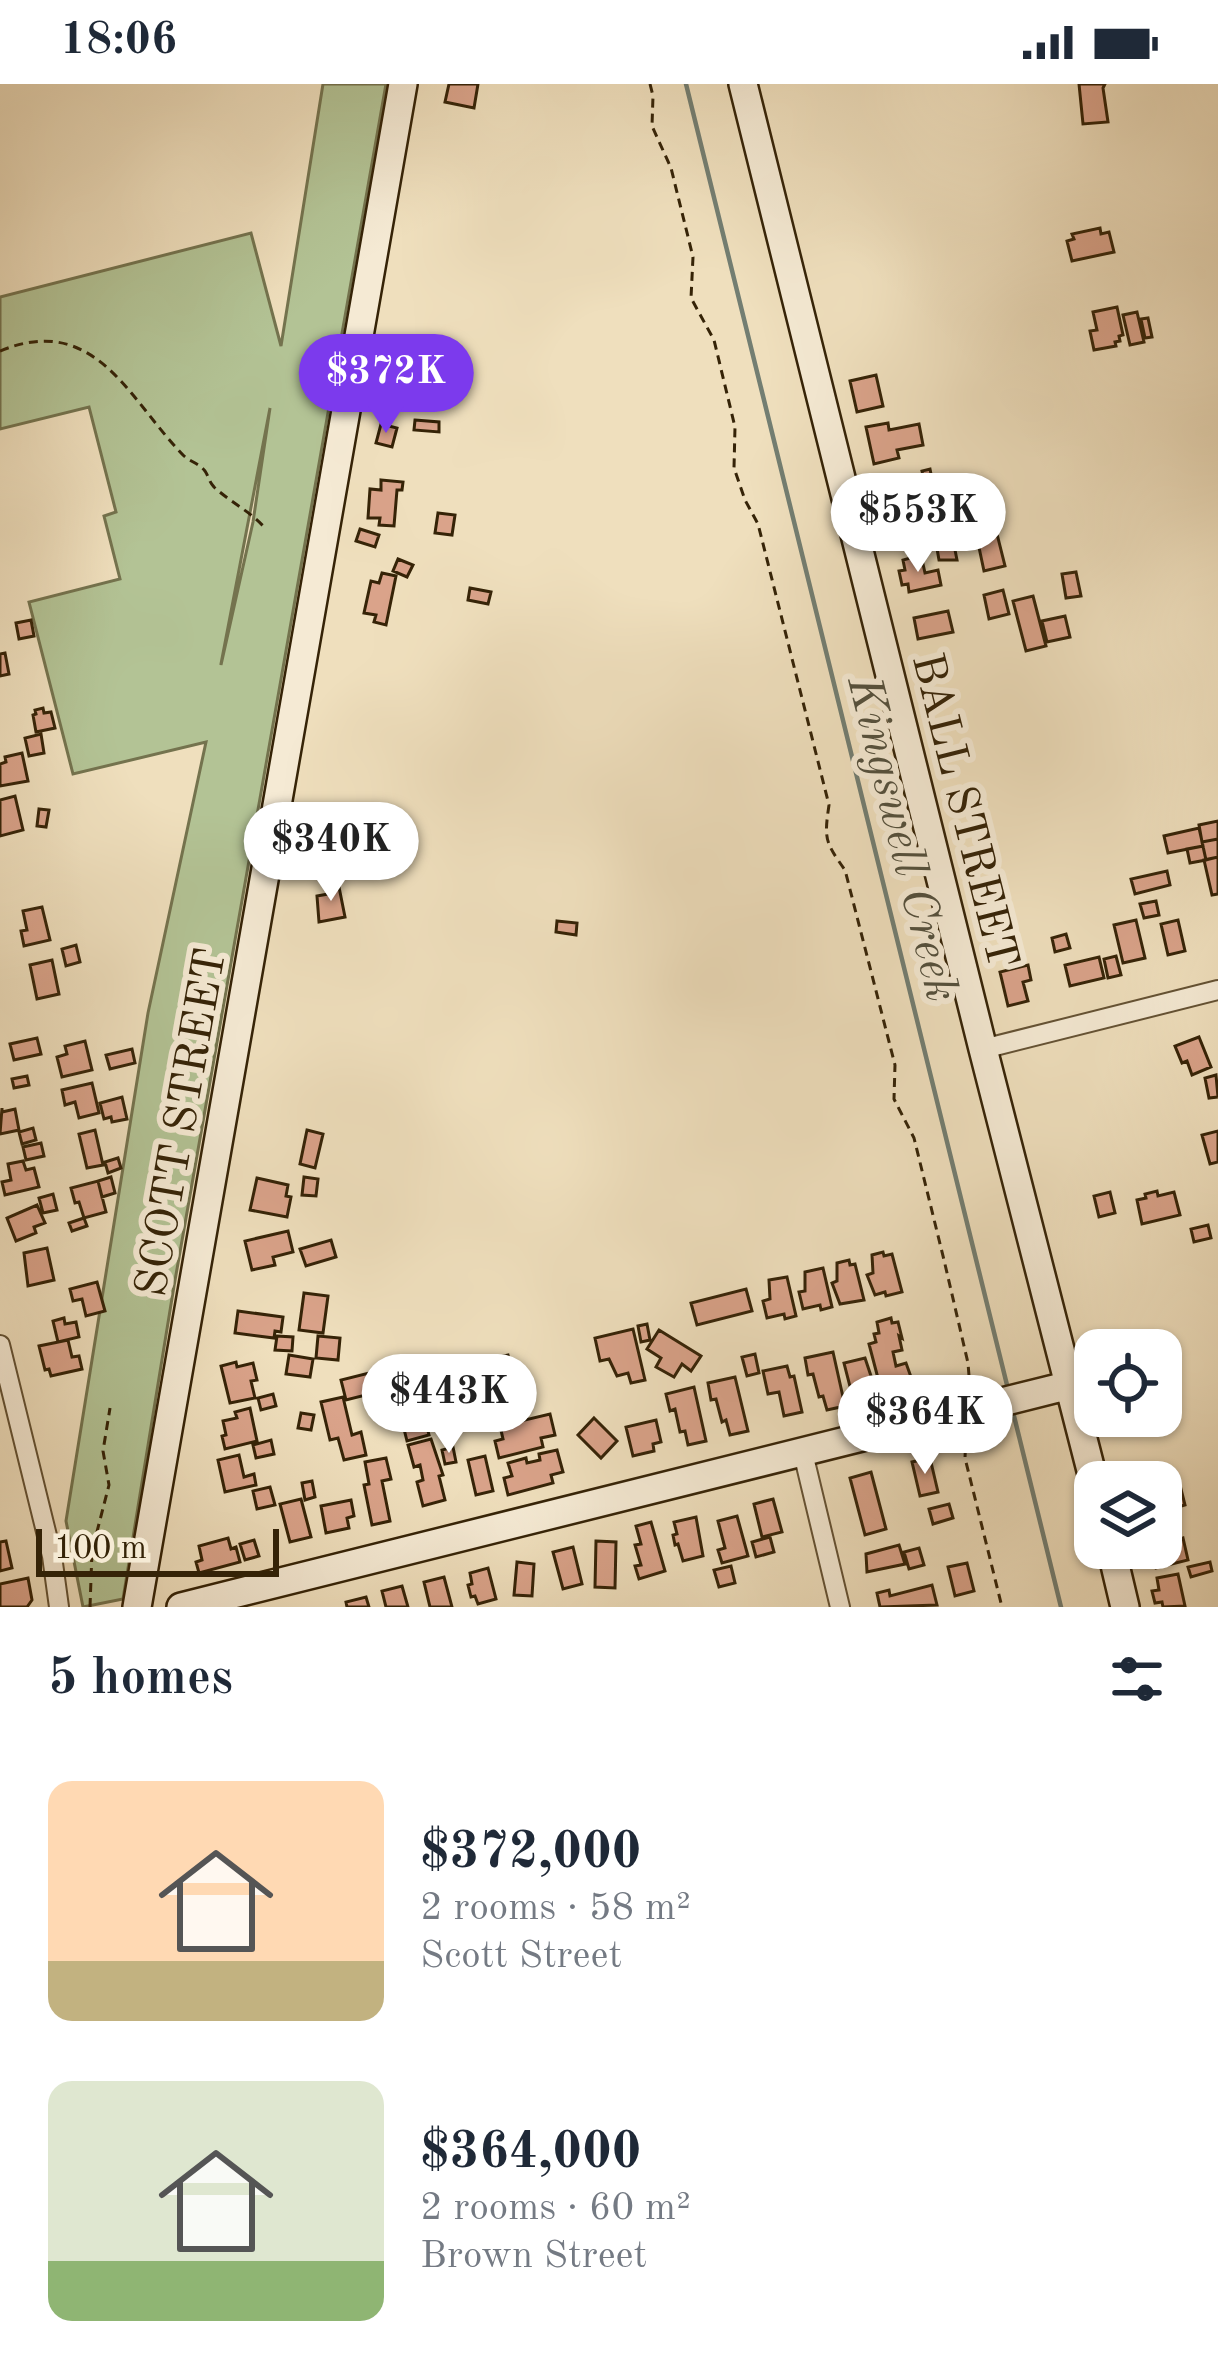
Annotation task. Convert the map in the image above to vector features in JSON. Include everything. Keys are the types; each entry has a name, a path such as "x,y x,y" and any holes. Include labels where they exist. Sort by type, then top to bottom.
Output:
{"street":[{"name":"SCOTT STREET","path":"137,1607 403,84"},
{"name":"BALL STREET","path":"743,84 1089,1461"},
{"path":"983,1049 1218,990"},
{"path":"0,1345 52,1556 59,1607"},
{"path":"181,1607 803,1453 996,1397 1070,1385"},
{"path":"803,1453 840,1607"},
{"path":"1116,1569 1125,1607"}],"path":[{"path":"650,84 652,126 669,162 692,257 691,298 714,340 735,427 736,475 758,524 829,805 825,835 829,850 845,870 895,1065 894,1099 914,1138 968,1364 996,1397"},
{"path":"0,351 33,340 62,341 86,352 124,382 187,460 205,472 212,486 265,528"},
{"path":"90,1607 91,1558 108,1496 103,1451 110,1408"},
{"path":"966,1428 965,1458 1002,1607"}],"green space":[{"path":"323,84 386,84 123,1599 83,1607 66,1521 148,1013 206,742 73,774 29,602 120,579 104,516 116,512 89,407 0,429 0,297 251,233 281,346","holes":["270,408 253,522 221,665"]}],"building":[{"path":"449,84 478,84 474,108 445,102"},
{"path":"1079,84 1105,84 1108,122 1083,124"},
{"path":"1100,228 1101,234 1109,232 1114,252 1072,261 1067,241 1074,239 1072,234"},
{"path":"1117,307 1120,341 1094,350 1093,312"},
{"path":"1137,312 1144,342 1130,345 1123,315"},
{"path":"1148,318 1152,337 1145,338 1141,319"},
{"path":"391,368 413,373 407,400 386,396"},
{"path":"876,375 883,406 857,412 850,381"},
{"path":"415,420 439,422 439,432 414,430"},
{"path":"888,423 889,430 919,424 923,445 897,450 899,458 874,464 866,427"},
{"path":"381,424 397,428 392,447 376,443"},
{"path":"930,469 934,489 927,491 922,471"},
{"path":"381,480 403,482 402,490 397,490 394,526 368,518 370,489 381,490"},
{"path":"917,511 932,528 906,551 891,534"},
{"path":"438,513 455,515 452,535 435,533"},
{"path":"360,529 379,535 375,547 356,541"},
{"path":"997,534 1005,566 984,571 977,538"},
{"path":"953,540 957,560 939,560 936,543"},
{"path":"921,555 925,573 938,570 941,585 909,592 899,571 905,570 903,560"},
{"path":"398,559 413,565 407,577 393,571"},
{"path":"1076,572 1081,596 1066,598 1062,574"},
{"path":"382,573 396,576 386,625 374,622 376,615 364,613 371,581 379,583"},
{"path":"470,588 491,592 488,604 468,600"},
{"path":"1003,590 1009,614 989,619 984,595"},
{"path":"1033,596 1046,646 1026,651 1013,601"},
{"path":"948,611 953,632 918,639 914,618"},
{"path":"1065,616 1070,637 1047,642 1042,621"},
{"path":"31,620 34,636 19,639 16,623"},
{"path":"5,653 9,674 0,676 0,654"},
{"path":"43,708 44,713 51,712 55,728 36,732 33,715"},
{"path":"41,734 44,753 29,756 25,738"},
{"path":"22,753 28,781 0,786 0,764 6,762 5,757"},
{"path":"15,796 23,830 0,836 0,800"},
{"path":"39,809 49,810 46,827 37,826"},
{"path":"1218,821 1218,839 1202,842 1199,825"},
{"path":"307,824 325,829 323,840 304,835"},
{"path":"1199,828 1203,846 1168,853 1164,836"},
{"path":"1218,839 1218,857 1206,860 1202,842"},
{"path":"334,844 337,857 323,860 320,847"},
{"path":"1203,846 1206,860 1190,863 1187,849"},
{"path":"1218,857 1218,894 1212,895 1204,860"},
{"path":"331,863 334,878 325,880 322,865"},
{"path":"1167,871 1170,885 1135,894 1131,879"},
{"path":"338,882 345,917 319,922 317,896 328,894 326,885"},
{"path":"1156,901 1159,915 1144,918 1140,904"},
{"path":"42,907 50,940 24,946 23,911"},
{"path":"1136,920 1145,958 1123,963 1114,925"},
{"path":"1178,920 1185,951 1168,955 1161,924"},
{"path":"557,921 577,923 576,935 556,932"},
{"path":"1066,934 1070,948 1055,952 1052,938"},
{"path":"76,945 80,962 66,966 62,949"},
{"path":"1116,956 1121,975 1108,978 1104,959"},
{"path":"1099,957 1104,978 1070,986 1065,965"},
{"path":"52,960 59,994 37,999 30,965"},
{"path":"1028,965 1031,980 1023,982 1028,1001 1008,1006 1000,972"},
{"path":"1199,1037 1211,1067 1192,1075 1175,1046"},
{"path":"37,1038 41,1054 14,1060 10,1044"},
{"path":"85,1041 92,1070 62,1077 57,1057 67,1054 65,1046"},
{"path":"132,1049 135,1063 110,1069 106,1055"},
{"path":"1216,1075 1218,1097 1209,1098 1205,1078"},
{"path":"27,1076 29,1085 14,1088 12,1079"},
{"path":"92,1083 99,1113 79,1118 75,1102 65,1105 62,1090"},
{"path":"122,1097 127,1119 104,1119 100,1103"},
{"path":"2,1108 2,1112 15,1109 19,1130 0,1134"},
{"path":"33,1128 36,1140 22,1144 19,1132"},
{"path":"95,1130 103,1165 87,1168 79,1134"},
{"path":"307,1130 323,1134 315,1168 300,1164"},
{"path":"1218,1131 1218,1162 1210,1164 1202,1135"},
{"path":"41,1143 44,1156 26,1160 23,1147"},
{"path":"118,1158 121,1168 108,1173 105,1162"},
{"path":"23,1161 26,1170 34,1168 39,1187 5,1195 2,1182 11,1180 8,1164"},
{"path":"111,1177 115,1193 102,1197 98,1181"},
{"path":"304,1177 318,1179 316,1196 302,1195"},
{"path":"257,1178 288,1185 287,1217 250,1210"},
{"path":"98,1181 106,1212 84,1218 71,1188"},
{"path":"1157,1191 1158,1196 1174,1192 1180,1215 1142,1224 1137,1200"},
{"path":"1110,1192 1115,1213 1099,1217 1094,1196"},
{"path":"53,1194 57,1210 43,1213 39,1198"},
{"path":"37,1205 45,1223 34,1227 36,1233 16,1241 7,1218"},
{"path":"84,1218 87,1226 72,1231 69,1223"},
{"path":"1208,1225 1211,1238 1194,1242 1191,1229"},
{"path":"288,1231 293,1252 273,1257 275,1265 252,1270 245,1241"},
{"path":"331,1240 336,1257 306,1266 300,1249"},
{"path":"47,1248 54,1280 28,1286 24,1253"},
{"path":"883,1252 884,1256 892,1254 902,1292 875,1295 867,1275 873,1273 872,1255"},
{"path":"849,1260 850,1265 855,1264 864,1300 840,1304 832,1283 837,1281 837,1263"},
{"path":"823,1268 832,1307 803,1309 799,1292 805,1291 805,1272"},
{"path":"787,1277 796,1316 767,1318 763,1301 770,1299 769,1280"},
{"path":"97,1282 105,1311 86,1316 82,1299 73,1301 70,1289"},
{"path":"746,1289 752,1311 697,1325 691,1303"},
{"path":"304,1293 328,1296 323,1333 299,1330"},
{"path":"238,1311 283,1317 281,1332 275,1331 274,1338 235,1333"},
{"path":"64,1318 65,1324 76,1322 79,1337 58,1342 53,1321"},
{"path":"891,1318 892,1323 898,1322 902,1338 899,1336 902,1350 893,1352 896,1366 906,1363 916,1391 909,1393 911,1398 896,1402 893,1391 888,1393 886,1385 880,1386 869,1344 876,1342 877,1322"},
{"path":"647,1324 650,1340 641,1342 638,1326"},
{"path":"633,1329 645,1380 631,1383 628,1373 617,1376 609,1359 600,1361 595,1338"},
{"path":"659,1330 701,1356 691,1371 682,1364 674,1377 656,1367 661,1358 647,1349"},
{"path":"277,1336 293,1337 292,1351 275,1350"},
{"path":"318,1336 340,1338 338,1360 316,1358"},
{"path":"68,1340 72,1357 79,1356 82,1369 51,1376 39,1346"},
{"path":"833,1352 845,1406 827,1410 813,1374 808,1375 805,1358"},
{"path":"755,1354 759,1373 747,1376 742,1357"},
{"path":"289,1355 313,1359 310,1377 286,1374"},
{"path":"508,1355 511,1368 504,1369 506,1377 490,1380 486,1360"},
{"path":"865,1358 878,1397 854,1402 844,1363"},
{"path":"236,1362 237,1367 253,1363 255,1398 230,1403 221,1366"},
{"path":"787,1366 802,1412 784,1416 779,1392 768,1394 763,1371"},
{"path":"381,1370 386,1390 346,1400 341,1380"},
{"path":"414,1374 427,1410 423,1411 429,1435 407,1441 401,1417 407,1415 403,1401 397,1402 392,1380"},
{"path":"735,1377 748,1431 730,1435 716,1399 711,1400 708,1383"},
{"path":"694,1387 706,1441 688,1445 666,1394"},
{"path":"273,1394 276,1406 261,1410 258,1398"},
{"path":"343,1397 352,1435 361,1432 366,1455 344,1460 338,1438 330,1440 321,1402"},
{"path":"250,1408 257,1441 225,1449 223,1421"},
{"path":"301,1413 314,1415 311,1430 298,1428"},
{"path":"550,1414 555,1435 541,1438 543,1447 499,1458 495,1441 503,1439 500,1426"},
{"path":"594,1418 617,1441 601,1458 578,1435"},
{"path":"656,1420 661,1442 653,1444 654,1451 633,1456 626,1427"},
{"path":"431,1439 443,1475 439,1476 445,1500 423,1506 417,1482 423,1480 420,1465 414,1467 408,1445"},
{"path":"271,1440 274,1454 256,1458 253,1445"},
{"path":"453,1447 456,1462 445,1464 442,1450"},
{"path":"557,1450 563,1472 551,1475 553,1483 508,1495 504,1478 512,1476 508,1463 540,1460 539,1454"},
{"path":"239,1455 244,1477 254,1474 256,1485 225,1492 218,1460"},
{"path":"485,1456 493,1491 476,1495 468,1460"},
{"path":"386,1458 391,1479 382,1481 390,1521 372,1525 365,1462"},
{"path":"930,1458 938,1492 920,1496 912,1462"},
{"path":"871,1472 886,1529 865,1535 850,1478"},
{"path":"312,1481 315,1497 305,1500 302,1483"},
{"path":"270,1487 275,1505 257,1509 253,1491"},
{"path":"301,1499 311,1537 290,1542 280,1504"},
{"path":"773,1499 782,1532 762,1537 754,1504"},
{"path":"351,1500 354,1516 347,1518 349,1528 326,1533 321,1506"},
{"path":"949,1504 953,1518 933,1524 929,1509"},
{"path":"737,1516 748,1556 722,1563 718,1550 725,1548 718,1521"},
{"path":"696,1517 703,1556 683,1561 675,1545 674,1522"},
{"path":"651,1522 665,1571 639,1579 635,1566 641,1565 635,1545 641,1544 636,1526"},
{"path":"770,1537 774,1552 756,1557 752,1542"},
{"path":"228,1538 240,1562 199,1573 199,1546"},
{"path":"254,1540 259,1556 245,1560 240,1544"},
{"path":"6,1541 12,1568 0,1571 0,1542"},
{"path":"596,1541 616,1542 615,1588 595,1587"},
{"path":"899,1545 905,1564 867,1572 866,1554"},
{"path":"573,1547 582,1584 563,1589 553,1552"},
{"path":"919,1548 924,1565 909,1569 904,1552"},
{"path":"517,1562 534,1564 532,1596 514,1595"},
{"path":"1210,1562 1212,1571 1191,1577 1188,1567"},
{"path":"967,1563 974,1591 955,1596 948,1567"},
{"path":"731,1566 735,1583 719,1587 714,1570"},
{"path":"488,1568 496,1599 478,1604 471,1597 470,1573"},
{"path":"1178,1574 1185,1606 1155,1603 1152,1591 1159,1590 1157,1578"},
{"path":"444,1577 452,1607 430,1607 424,1582"},
{"path":"28,1578 32,1600 27,1607 0,1607 0,1584"},
{"path":"932,1585 937,1605 880,1607 877,1593 889,1590 890,1596"},
{"path":"402,1586 408,1607 386,1607 382,1591"},
{"path":"366,1597 369,1607 347,1607 346,1602"}],"waterway":[{"name":"Kingswell Creek","path":"686,84 1008,1389"},
{"name":"Kingswell Creek","path":"1013,1412 1061,1607"}]}
